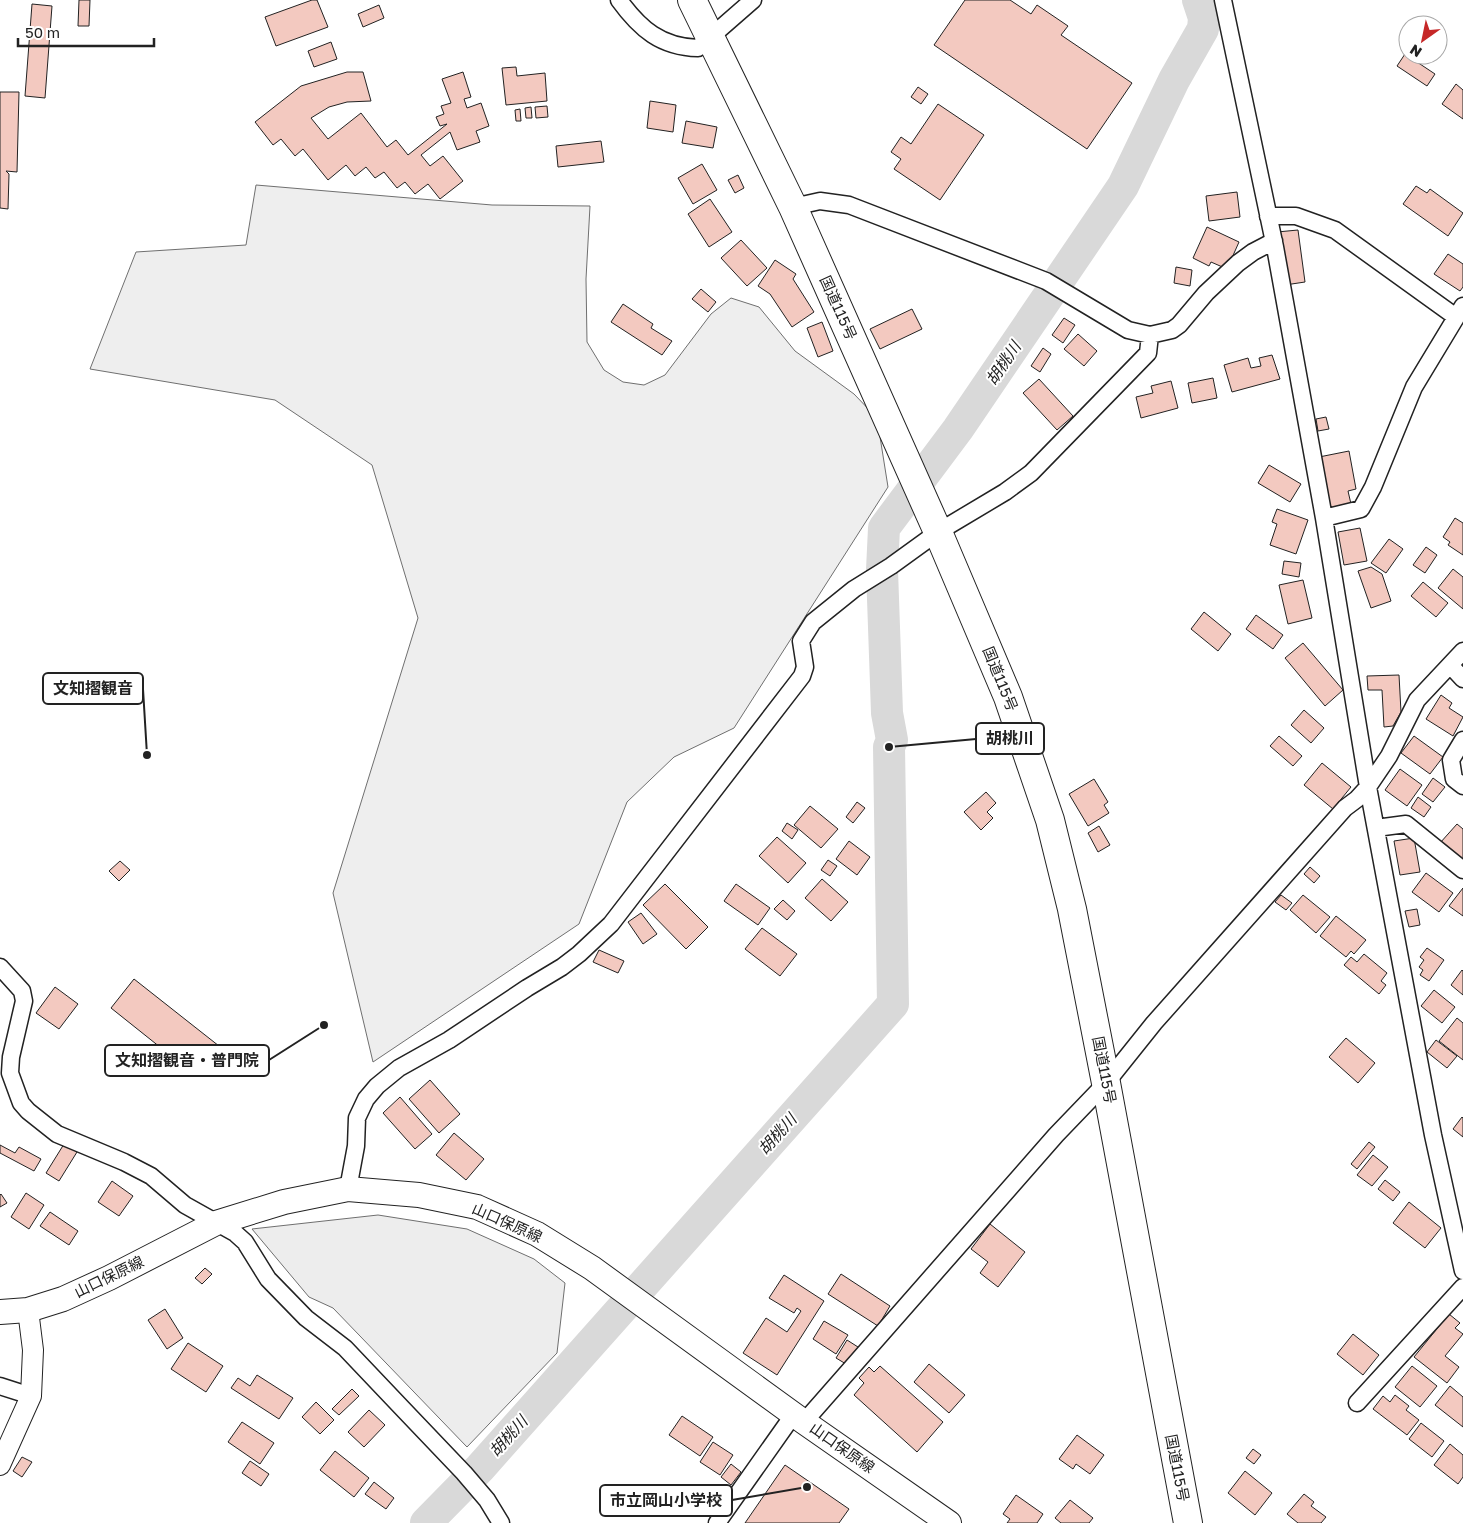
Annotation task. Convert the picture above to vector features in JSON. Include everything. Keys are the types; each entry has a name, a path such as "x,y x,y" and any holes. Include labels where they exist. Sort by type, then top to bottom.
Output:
{"highway":[{"name":"国道115号","path":"692,0 793,207 938,532 1008,697 1050,820 1072,909 1188,1523"}],"main road":[{"name":"山口保原線","path":"0,1312 28,1310 63,1299 110,1278 216,1223 284,1202 348,1189 419,1195 478,1207 537,1234 592,1268 799,1418 949,1523"}],"street":[{"path":"619,0 635,22 660,41 685,48 698,48 710,39 732,16 753,0"},
{"path":"1223,0 1274,241 1324,518 1368,787 1434,1135 1463,1271"},
{"path":"793,207 820,201 849,205 1046,281 1128,330 1150,335 1172,330 1206,293 1238,264 1253,252 1274,241"},
{"path":"1268,216 1296,216 1335,230 1459,312 1414,387 1363,506 1351,513 1324,518"},
{"path":"348,1189 356,1146 357,1118 366,1099 377,1086 400,1068 449,1040 562,967 580,954 611,924 802,676 805,667 801,642 813,622 854,589 891,566 938,532 1005,492 1031,473 1148,353 1150,335"},
{"path":"717,1523 799,1418 1056,1134 1106,1083 1154,1023 1345,808 1357,800 1389,756 1413,706 1463,651"},
{"path":"1450,666 1463,679"},
{"path":"1463,740 1451,760 1454,778 1463,786"},
{"path":"1376,828 1406,824 1463,870"},
{"path":"0,967 22,991 24,1001 11,1057 10,1073 21,1103 57,1134 124,1162 151,1176 185,1205 235,1233 245,1242 268,1279 306,1318 345,1348 457,1466 487,1500 501,1523"},
{"path":"1357,1403 1463,1288"},
{"path":"0,1465 31,1396 34,1350 28,1310"},
{"path":"0,1386 31,1396"}],"shaded area":[{"path":"256,185 492,205 590,206 586,279 587,342 604,370 623,382 644,385 665,375 711,314 731,298 759,307 795,351 854,394 877,418 888,487 734,728 674,757 627,802 579,924 373,1062 333,893 418,618 372,465 275,400 90,369 136,252 246,245"},
{"path":"378,1215 467,1229 534,1259 565,1283 557,1353 467,1447 333,1308 309,1297 252,1229"}],"building":[{"path":"79,0 90,0 89,26 78,26"},
{"path":"312,0 317,0 328,27 276,46 265,17"},
{"path":"965,0 1010,0 1031,14 1037,5 1068,26 1061,35 1132,83 1087,149 934,45"},
{"path":"32,4 52,6 45,98 25,96"},
{"path":"379,5 384,18 363,27 358,14"},
{"path":"331,42 337,59 314,67 308,51"},
{"path":"1422,65 1435,74 1427,86 1397,66"},
{"path":"516,67 517,76 545,73 547,101 506,105 502,68"},
{"path":"347,72 363,72 371,101 347,102 329,107 311,118 328,139 361,113 387,147 396,140 408,155 447,124 440,126 436,117 444,114 441,106 451,103 442,79 463,72 471,97 464,99 467,108 481,103 489,126 476,131 480,142 457,150 450,132 421,155 430,166 443,156 463,181 440,199 428,184 415,194 405,182 397,188 384,172 375,178 366,167 355,176 346,165 328,180 303,149 295,156 281,139 273,145 255,122 301,86"},
{"path":"1456,84 1463,90 1463,119 1442,104"},
{"path":"918,87 928,94 921,104 911,97"},
{"path":"0,92 19,92 17,172 6,171 9,174 8,209 0,208"},
{"path":"650,101 676,105 673,132 647,128"},
{"path":"938,104 984,135 940,200 894,169 901,159 891,152 901,137 911,144"},
{"path":"547,106 548,117 536,118 535,107"},
{"path":"531,107 532,118 526,118 525,108"},
{"path":"520,109 521,121 516,121 515,110"},
{"path":"686,121 717,127 713,148 682,143"},
{"path":"601,141 604,162 558,167 556,146"},
{"path":"702,164 717,190 693,204 678,178"},
{"path":"738,175 744,188 735,193 728,180"},
{"path":"1416,186 1427,193 1430,189 1463,213 1448,236 1403,204"},
{"path":"1237,192 1240,217 1209,221 1206,196"},
{"path":"710,199 732,232 709,247 688,214"},
{"path":"1207,227 1239,242 1227,269 1211,262 1209,266 1193,258"},
{"path":"1298,230 1305,282 1285,285 1277,232"},
{"path":"741,240 767,268 747,286 721,258"},
{"path":"1448,254 1463,264 1463,287 1460,291 1434,274"},
{"path":"775,260 796,274 793,279 814,312 792,327 770,294 758,286"},
{"path":"1176,267 1192,270 1190,286 1174,283"},
{"path":"701,289 716,302 708,312 692,299"},
{"path":"623,304 653,324 651,328 672,341 662,355 611,322"},
{"path":"912,309 922,329 880,349 870,329"},
{"path":"1064,318 1075,325 1063,343 1052,335"},
{"path":"822,322 833,351 818,357 807,328"},
{"path":"1078,334 1097,351 1084,366 1064,349"},
{"path":"1043,348 1051,354 1040,372 1031,366"},
{"path":"1272,355 1280,379 1232,392 1224,365 1248,358 1251,368 1261,366 1259,358"},
{"path":"1213,378 1217,398 1192,403 1188,383"},
{"path":"1039,379 1073,416 1057,430 1023,393"},
{"path":"1171,381 1178,408 1141,418 1136,397 1153,393 1151,386"},
{"path":"1326,417 1329,429 1318,431 1316,419"},
{"path":"1349,451 1356,489 1348,491 1351,504 1329,508 1319,457"},
{"path":"1269,465 1301,484 1290,502 1258,483"},
{"path":"1277,509 1308,520 1296,554 1270,545 1277,524 1272,522"},
{"path":"1455,518 1463,523 1463,555 1448,545 1450,542 1443,537"},
{"path":"1360,528 1367,561 1344,565 1338,532"},
{"path":"1389,539 1403,549 1386,573 1371,563"},
{"path":"1426,547 1437,555 1425,573 1413,565"},
{"path":"1284,561 1301,563 1299,577 1282,574"},
{"path":"1371,567 1382,574 1391,601 1371,608 1358,571"},
{"path":"1453,569 1463,577 1463,609 1438,588"},
{"path":"1303,580 1312,618 1288,624 1279,585"},
{"path":"1423,582 1448,603 1436,617 1411,596"},
{"path":"1204,612 1231,634 1218,651 1191,629"},
{"path":"1256,615 1283,635 1273,649 1246,629"},
{"path":"1303,643 1343,690 1325,706 1285,658"},
{"path":"1399,675 1401,712 1393,726 1384,727 1382,690 1368,690 1367,676"},
{"path":"1441,695 1452,703 1449,708 1463,717 1453,736 1426,719"},
{"path":"1304,710 1324,728 1311,743 1291,725"},
{"path":"1279,736 1302,756 1293,766 1270,746"},
{"path":"1414,736 1443,757 1430,774 1401,753"},
{"path":"1322,763 1351,787 1333,809 1304,785"},
{"path":"1400,769 1422,785 1407,806 1385,790"},
{"path":"1433,778 1445,787 1433,802 1422,794"},
{"path":"1094,779 1108,802 1104,805 1109,813 1088,826 1069,794"},
{"path":"986,792 996,803 987,812 993,818 981,830 964,812"},
{"path":"1418,797 1431,807 1424,817 1411,808"},
{"path":"857,802 865,808 853,823 846,817"},
{"path":"810,806 838,829 821,848 794,825"},
{"path":"787,823 798,830 792,839 782,831"},
{"path":"1457,824 1463,829 1463,862 1440,843"},
{"path":"1099,826 1110,845 1098,852 1088,833"},
{"path":"777,837 806,863 788,883 759,856"},
{"path":"1414,838 1420,872 1400,875 1394,841"},
{"path":"849,841 870,857 857,875 836,859"},
{"path":"828,860 837,866 830,876 821,870"},
{"path":"120,861 130,870 119,881 109,871"},
{"path":"1310,867 1320,876 1314,883 1304,874"},
{"path":"1426,873 1453,893 1439,912 1412,892"},
{"path":"822,879 848,902 831,921 805,898"},
{"path":"665,884 708,927 686,949 643,905"},
{"path":"736,884 770,908 758,925 724,901"},
{"path":"1463,888 1463,916 1449,906"},
{"path":"1281,895 1292,903 1286,910 1275,902"},
{"path":"1303,895 1330,917 1316,933 1290,910"},
{"path":"783,900 795,911 787,920 774,909"},
{"path":"1417,909 1420,925 1409,927 1405,911"},
{"path":"641,913 657,934 643,944 628,922"},
{"path":"1336,916 1366,940 1354,954 1351,951 1346,957 1320,936"},
{"path":"762,928 797,954 780,976 745,949"},
{"path":"1427,948 1444,960 1429,981 1420,975 1423,970 1419,967 1424,960 1420,957"},
{"path":"599,950 624,961 618,973 593,962"},
{"path":"1364,954 1387,973 1381,981 1386,985 1379,994 1344,965 1351,957 1357,962"},
{"path":"1463,971 1463,995 1451,985"},
{"path":"134,979 219,1046 195,1075 111,1008"},
{"path":"55,987 78,1004 59,1029 36,1013"},
{"path":"1434,990 1455,1007 1442,1023 1421,1006"},
{"path":"1457,1018 1463,1023 1463,1060 1439,1041"},
{"path":"1346,1038 1375,1063 1358,1083 1329,1057"},
{"path":"1436,1040 1457,1056 1447,1068 1427,1052"},
{"path":"430,1080 460,1114 439,1133 409,1099"},
{"path":"400,1097 432,1134 415,1149 383,1113"},
{"path":"1463,1118 1463,1137 1453,1129"},
{"path":"454,1133 484,1159 466,1180 436,1155"},
{"path":"1369,1142 1375,1147 1357,1169 1351,1164"},
{"path":"64,1144 77,1152 59,1181 46,1173"},
{"path":"0,1145 15,1153 19,1147 41,1159 34,1171 0,1153"},
{"path":"1373,1155 1388,1167 1372,1186 1357,1175"},
{"path":"1385,1180 1400,1192 1393,1201 1378,1189"},
{"path":"112,1181 133,1196 119,1216 98,1202"},
{"path":"26,1193 44,1205 29,1229 11,1217"},
{"path":"0,1195 7,1203 0,1207"},
{"path":"1409,1202 1441,1228 1425,1248 1393,1223"},
{"path":"50,1212 78,1231 69,1245 40,1226"},
{"path":"990,1224 1025,1252 998,1287 980,1273 988,1262 971,1249"},
{"path":"205,1268 212,1274 202,1284 195,1278"},
{"path":"841,1274 890,1306 878,1326 828,1294"},
{"path":"784,1275 824,1301 777,1375 743,1353 766,1318 787,1332 801,1311 797,1308 794,1313 769,1298"},
{"path":"165,1309 183,1338 167,1349 148,1320"},
{"path":"1449,1314 1460,1323 1455,1328 1463,1334 1445,1356 1459,1367 1447,1383 1414,1357"},
{"path":"824,1321 848,1335 836,1354 813,1339"},
{"path":"1353,1334 1379,1355 1363,1375 1337,1354"},
{"path":"847,1340 858,1347 846,1364 836,1358"},
{"path":"188,1343 223,1366 206,1392 171,1369"},
{"path":"929,1364 965,1395 949,1413 914,1382"},
{"path":"880,1366 943,1422 917,1452 854,1395 864,1383 859,1378 869,1367 874,1372"},
{"path":"1412,1366 1437,1386 1420,1407 1395,1387"},
{"path":"257,1375 293,1398 279,1419 231,1388 238,1378 250,1386"},
{"path":"1450,1386 1463,1397 1463,1427 1435,1405"},
{"path":"352,1389 359,1396 339,1415 332,1409"},
{"path":"1395,1395 1409,1406 1406,1410 1419,1420 1407,1435 1373,1409 1383,1396 1390,1402"},
{"path":"316,1402 334,1420 320,1434 302,1417"},
{"path":"369,1410 385,1425 364,1447 348,1432"},
{"path":"682,1416 713,1437 700,1456 669,1435"},
{"path":"242,1422 274,1443 260,1464 228,1442"},
{"path":"1421,1423 1444,1441 1432,1457 1409,1439"},
{"path":"1077,1435 1104,1455 1090,1474 1076,1464 1073,1469 1059,1459"},
{"path":"713,1442 733,1455 720,1475 700,1462"},
{"path":"1450,1444 1463,1455 1463,1477 1458,1484 1434,1465"},
{"path":"1253,1449 1261,1455 1254,1464 1246,1458"},
{"path":"335,1451 369,1478 354,1497 320,1470"},
{"path":"22,1457 32,1462 22,1477 13,1471"},
{"path":"250,1461 269,1474 261,1486 242,1473"},
{"path":"731,1464 741,1472 731,1485 721,1477"},
{"path":"785,1465 849,1509 839,1523 745,1523"},
{"path":"1245,1471 1272,1493 1255,1515 1228,1493"},
{"path":"374,1482 394,1498 386,1509 365,1494"},
{"path":"1304,1494 1314,1502 1311,1506 1326,1517 1321,1523 1298,1523 1287,1514"},
{"path":"1016,1495 1043,1514 1037,1523 1007,1523 1010,1519 1003,1514"},
{"path":"1070,1500 1093,1518 1089,1523 1061,1523 1055,1518"}],"waterway":[{"name":"胡桃川","path":"426,1523 480,1468 893,1004 889,747 892,740 887,713 882,570 884,528 958,429 1123,186 1174,80 1203,29 1204,18 1198,0"}],"place":[{"name":"胡桃川","path":"889,747"},
{"name":"文知摺観音","path":"147,755"},
{"name":"文知摺観音・普門院","path":"324,1025"},
{"name":"市立岡山小学校","path":"807,1487"}]}
